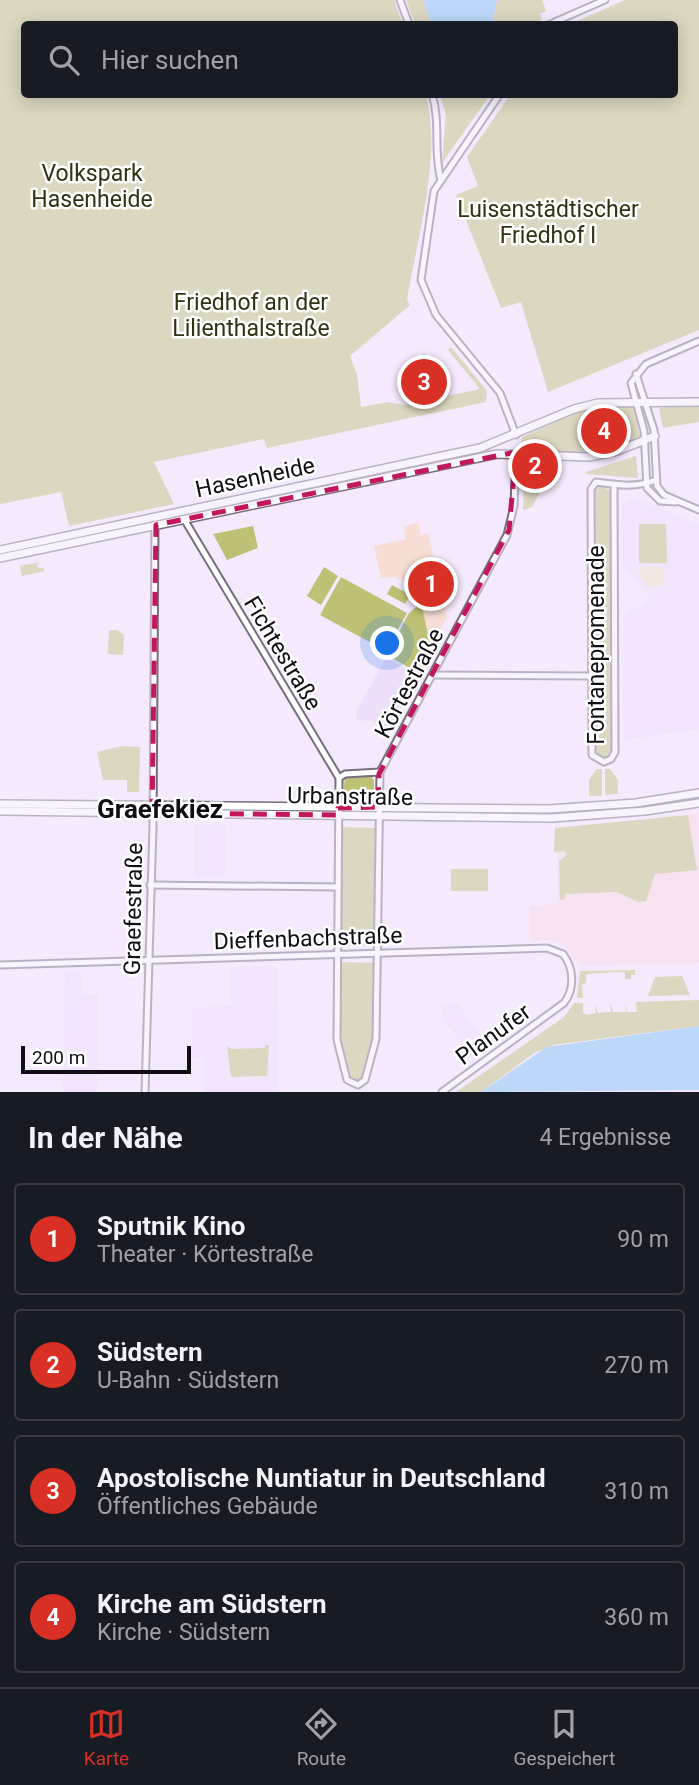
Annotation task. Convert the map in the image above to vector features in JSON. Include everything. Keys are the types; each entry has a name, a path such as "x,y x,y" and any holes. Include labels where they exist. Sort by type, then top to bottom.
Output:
{"main road":[{"name":"Hasenheide","path":"0,558 127,532 155,521 494,443 578,407 607,402 699,402"},
{"path":"516,435 516,452"},
{"name":"Hasenheide","path":"0,550 125,523 184,519 497,454 516,452 590,457 617,451 655,436"},
{"path":"494,443 497,454"},
{"path":"125,523 127,532"},
{"name":"Urbanstraße","path":"0,811 559,808 636,803 699,793"},
{"name":"Urbanstraße","path":"338,811 378,816 568,817 699,803"},
{"name":"Urbanstraße","path":"0,804 152,810"}],"street":[{"path":"400,0 408,21"},
{"path":"557,21 606,0"},
{"path":"433,98 438,122 437,161 441,180"},
{"path":"497,98 434,191 421,270 422,289 439,320 499,393 511,416 516,435"},
{"path":"699,341 646,364 631,383 645,440 646,484 656,499 699,510"},
{"path":"636,374 655,436 656,480 662,493 676,502"},
{"name":"Körtestraße","path":"356,1089 365,1081 376,1046 380,772 509,530 514,506 516,452"},
{"path":"614,484 646,484 656,480"},
{"name":"Fontanepromenade","path":"596,482 614,484 615,752 611,760 604,762 592,755 590,492 596,482"},
{"name":"Fichtestraße","path":"184,519 338,778"},
{"name":"Graefestraße","path":"145,1092 155,521"},
{"path":"433,675 591,676"},
{"name":"Körtestraße","path":"338,778 345,774 380,772"},
{"path":"338,778 337,1045 347,1080 356,1089"},
{"path":"150,885 338,887"},
{"name":"Dieffenbachstraße","path":"0,965 553,949 566,958 570,969 570,994 564,1003"},
{"name":"Planufer","path":"442,1092 564,1003"}],"highlighted area":[{"path":"516,452 509,530 379,774 378,807 338,808 338,815 152,813 156,525"}],"shaded area":[{"path":"634,498 699,524 699,729 624,740 623,616 650,598 622,564 622,506"},
{"path":"418,523 421,535 428,533 447,617 430,648 417,585 392,577 381,579 374,546 406,539 404,526"},
{"path":"386,658 419,676 389,730 370,720 357,721 356,712"},
{"path":"699,813 699,963 580,966 564,944 550,940 529,941 529,906 558,904 557,828 650,821"},
{"path":"195,824 225,825 225,876 194,876"},
{"path":"278,967 279,1092 204,1092 204,1058 191,1058 192,1008 231,1006 230,968"},
{"path":"65,973 82,973 82,994 98,994 97,1092 63,1092"},
{"path":"458,1004 488,1046 476,1055 470,1056 445,1021 442,1007"}],"green space":[{"path":"0,0 394,0 402,21 21,21 21,98 426,98 430,119 430,171 407,300 410,305 350,356 357,375 361,407 388,402 404,405 480,389 448,350 451,347 487,391 486,402 267,448 264,439 154,462 174,504 69,526 61,492 0,504"},
{"path":"406,0 423,0 430,21 414,21"},
{"path":"497,0 542,0 546,11 540,14 540,21 493,21"},
{"name":"Luisenstädtischer Friedhof I","path":"625,0 699,0 699,330 548,392 521,302 501,308 456,195 478,186 467,157 508,98 678,98 678,21 577,21"},
{"path":"441,98 488,98 442,163 446,115"},
{"path":"618,405 633,406 640,437 611,447 582,452 521,448 522,437 577,412","holes":["601,415 603,421 618,417 628,422 630,429 622,438 607,439 608,446 583,447 579,424"]},
{"path":"699,405 699,422 663,428 659,408"},
{"path":"490,448 491,451 168,519 210,508"},
{"path":"636,456 638,478 586,474 586,472"},
{"path":"601,485 610,491 611,751 605,758 598,757 596,751 594,491"},
{"path":"524,489 541,490 532,507 523,510"},
{"path":"639,524 666,524 667,563 639,563"},
{"path":"253,526 258,548 227,560 213,534"},
{"path":"42,562 37,564 38,568 44,568 45,571 22,576 20,566"},
{"path":"324,567 338,576 321,605 307,596"},
{"path":"341,577 407,613 386,651 320,615"},
{"path":"392,585 410,595 405,604 387,594"},
{"path":"421,603 432,652 420,674 387,655 409,613"},
{"path":"109,630 117,630 124,635 123,655 108,654"},
{"path":"122,746 140,747 139,792 127,792 127,780 103,780 97,752"},
{"path":"597,769 602,769 602,796 589,796 589,780"},
{"path":"605,769 610,769 618,780 618,794 605,795"},
{"path":"370,775 374,780 374,796 343,796 345,777"},
{"path":"699,796 699,801 582,814 581,810"},
{"path":"408,810 558,811 558,815 408,814"},
{"path":"688,815 697,870 655,874 646,901 638,902 617,892 565,894 565,899 560,900 559,861 567,855 564,851 554,852 555,828"},
{"path":"342,827 375,828 374,942 369,945 341,946"},
{"path":"451,869 488,869 488,891 451,891"},
{"path":"341,962 373,963 372,1044 364,1074 357,1083 350,1079 340,1044"},
{"path":"635,970 631,979 625,979 625,973 621,972 586,974 586,983 582,984 583,998 577,998 580,971"},
{"path":"682,976 690,995 648,996 655,977"},
{"path":"699,1000 699,1026 553,1045 534,1053 481,1092 456,1092 564,1017 574,1003 583,1003 583,1013 588,1015 596,1013 595,1003 598,1013 611,1012 610,1002 613,1012 626,1012 625,1002 627,1012 637,1012 636,1002"},
{"path":"265,1045 269,1045 267,1076 231,1077 227,1046 231,1049 265,1048"}],"sand":[{"path":"639,567 663,567 663,586 648,587 639,573"}],"water":[{"path":"423,0 497,0 493,21 430,21"},
{"path":"699,1026 699,1090 481,1092 547,1047"}],"place":[{"name":"Apostolische Nuntiatur in Deutschland","path":"424,382"},
{"name":"Kirche am Südstern","path":"604,431"},
{"name":"Südstern","path":"535,466"},
{"name":"Sputnik Kino","path":"431,584"}],"district":[{"name":"Graefekiez","path":"160,809"}],"park label":[{"name":"Volkspark Hasenheide","path":"92,186"},
{"name":"Friedhof an der Lilienthalstraße","path":"251,315"}]}
